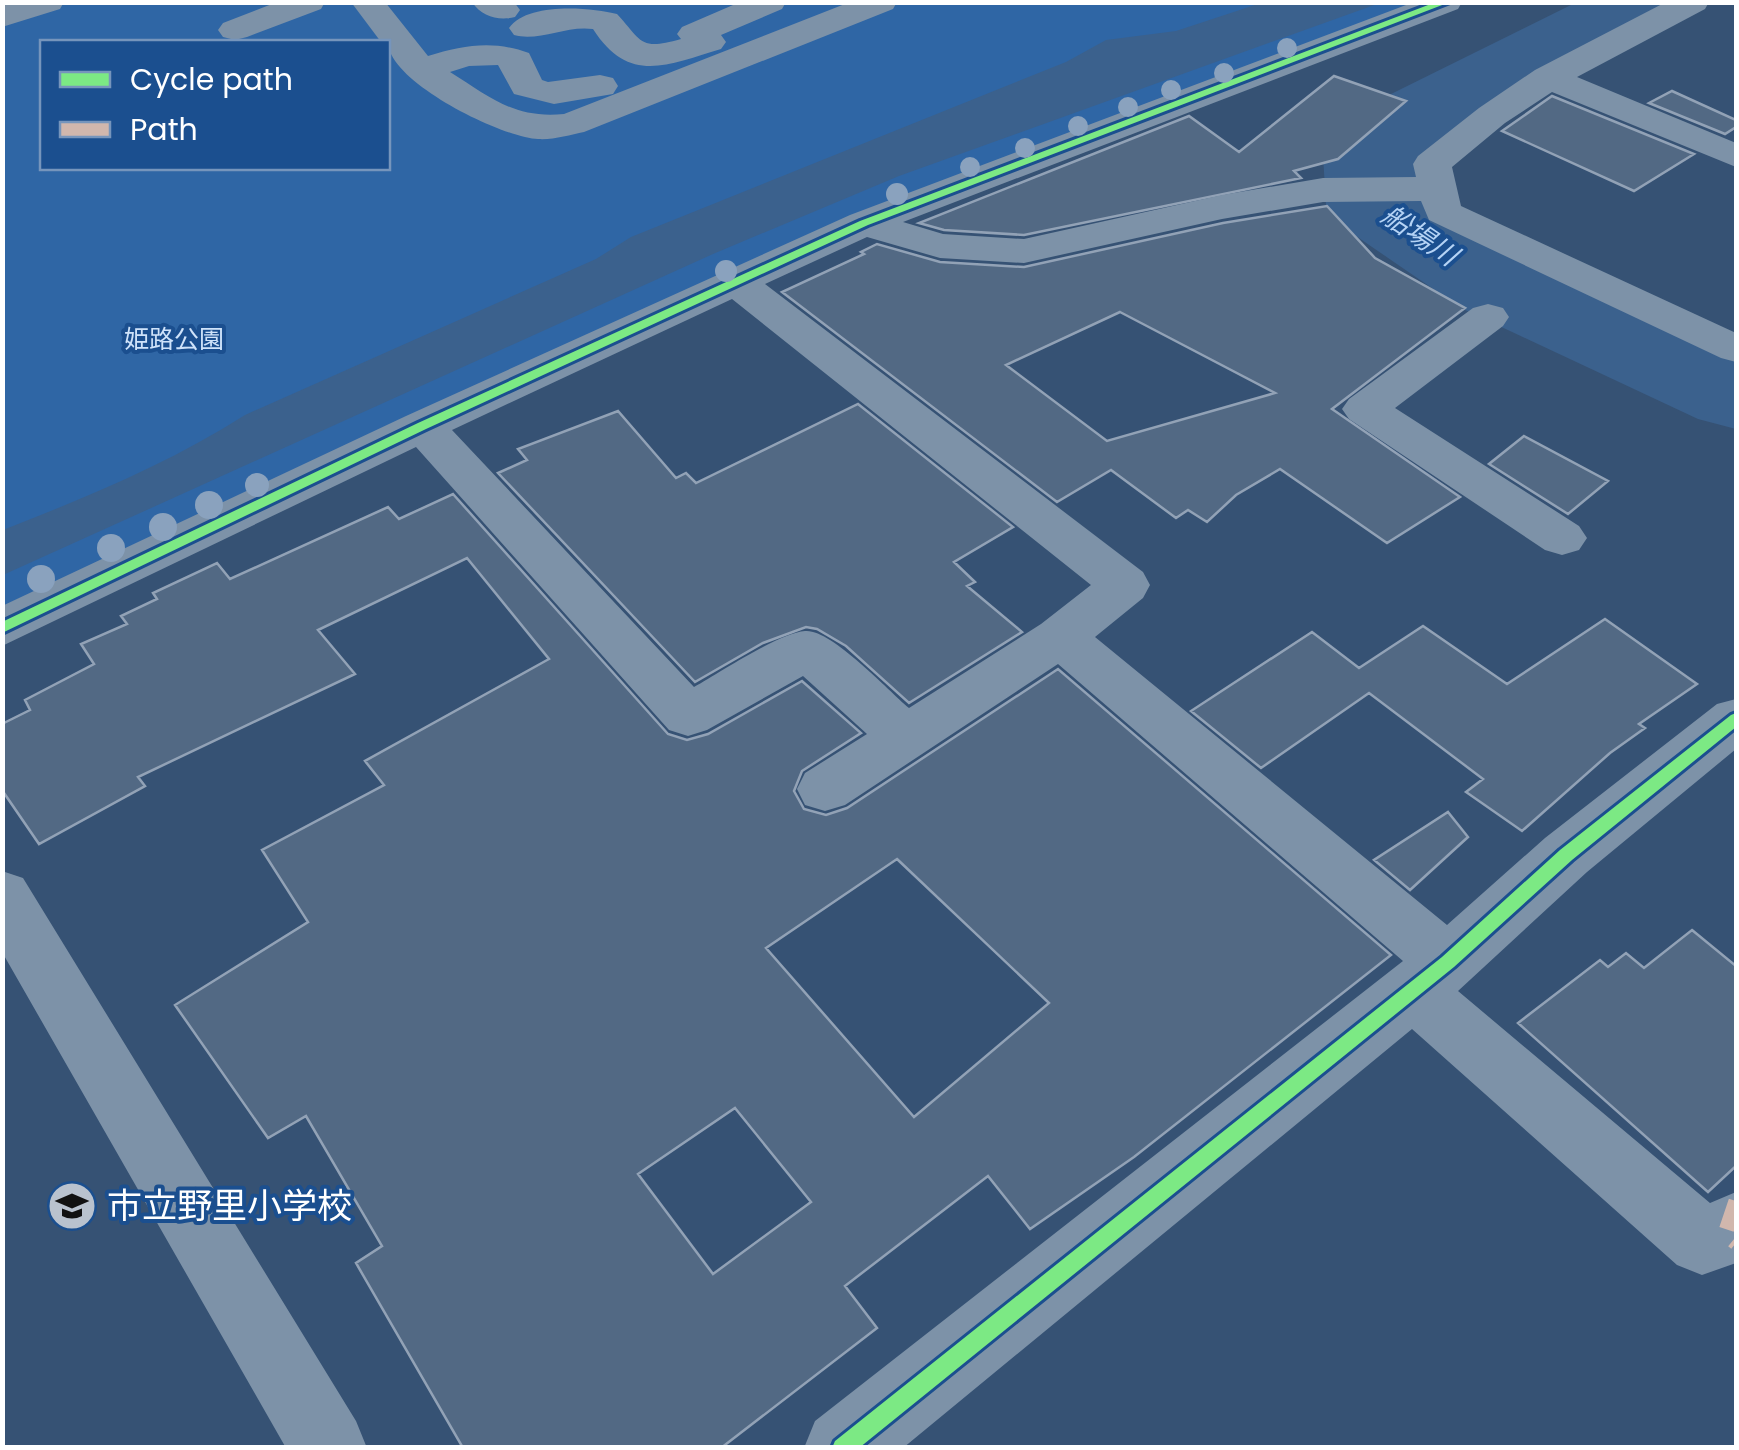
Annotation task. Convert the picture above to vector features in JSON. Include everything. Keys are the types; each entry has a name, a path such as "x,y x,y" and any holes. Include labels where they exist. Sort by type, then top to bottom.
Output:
{"street":[{"path":"2,17 48,2"},
{"path":"235,30 309,2"},
{"path":"367,2 411,59 503,120 537,128 571,124 714,45 770,2"},
{"path":"411,59 508,11 605,21 622,47 637,54 656,54 714,45 831,9 881,2"},
{"path":"2,628 422,426 864,224 1446,2"},
{"path":"1693,2 1548,78 1474,125 1432,164 1442,212 1736,349"},
{"path":"508,11 630,89"},
{"path":"662,18 714,45"},
{"path":"411,59 503,54 517,60 526,86 541,94 630,89"},
{"path":"1548,78 1736,156"},
{"path":"864,224 940,246 1024,252 1222,207 1324,190 1437,190"},
{"path":"739,284 1125,585 1060,638 824,789"},
{"path":"1488,317 1366,409 1562,538"},
{"path":"422,426 688,715 807,650 906,737"},
{"path":"1060,638 1430,976 1702,1242 1726,1234 1736,1225"},
{"path":"842,1448 1430,976 1566,855 1736,719"},
{"path":"2,896 329,1448"}],"green space":[{"name":"姫路公園","path":"2,3 1431,3 914,196 3,606"}],"shaded area":[{"path":"1264,2 1380,3 899,176 713,254 3,575 3,530 127,478 245,415 596,259 631,237 1066,62 1106,40 1176,31"}],"building":[{"path":"1334,76 1406,101 1338,159 1294,171 1301,178 1024,235 944,230 919,223 1189,116 1239,152"},
{"path":"1672,91 1736,120 1736,127 1725,134 1649,103"},
{"path":"1552,96 1694,154 1634,191 1502,131"},
{"path":"1327,206 1375,258 1465,308 1332,409 1460,497 1387,543 1280,469 1236,495 1207,522 1188,510 1176,518 1111,470 1057,502 782,292 864,254 861,252 877,244 940,262 1024,267 1223,223","holes":["1120,312 1275,393 1107,441 1006,365"]},
{"path":"858,404 1013,527 954,562 975,582 967,586 1022,632 909,703 846,646 806,627 763,643 695,682 498,473 527,460 518,449 618,411 676,478 686,473 696,483"},
{"path":"1524,436 1608,481 1568,514 1489,464"},
{"path":"453,494 668,734 687,740 708,734 802,681 861,733 802,771 794,791 804,809 826,815 847,808 1058,669 1391,955 1134,1157 1030,1229 988,1176 845,1286 877,1328 721,1448 463,1448 356,1263 382,1246 306,1116 268,1138 175,1005 308,922 262,850 384,785 365,761 549,659 467,558 318,630 355,674 138,777 145,786 39,844 2,790 2,724 30,710 25,700 94,664 81,644 127,624 121,616 157,599 153,593 217,563 230,579 388,507 399,519","holes":["897,859 1049,1003 914,1117 766,948","735,1108 811,1202 713,1274 638,1174"]},
{"path":"1605,619 1697,684 1639,724 1645,728 1610,753 1522,831 1466,792 1483,779 1369,693 1261,768 1191,711 1312,632 1359,668 1423,626 1507,684"},
{"path":"1448,812 1468,837 1410,890 1374,860"},
{"path":"1692,930 1736,966 1736,1166 1708,1192 1518,1023 1600,960 1608,967 1626,953 1644,968"}],"waterway":[{"name":"船場川","path":"1641,2 1416,116 1369,155 1374,205 1497,287 1736,395"}],"marked path":[{"path":"1736,1201 1725,1234 1736,1243"}],"cycle path":[{"path":"2,628 422,426 864,223 1446,2"},
{"path":"842,1448 1448,962 1566,855 1736,719"}],"place":[{"name":"市立野里小学校","path":"72,1206"}]}
